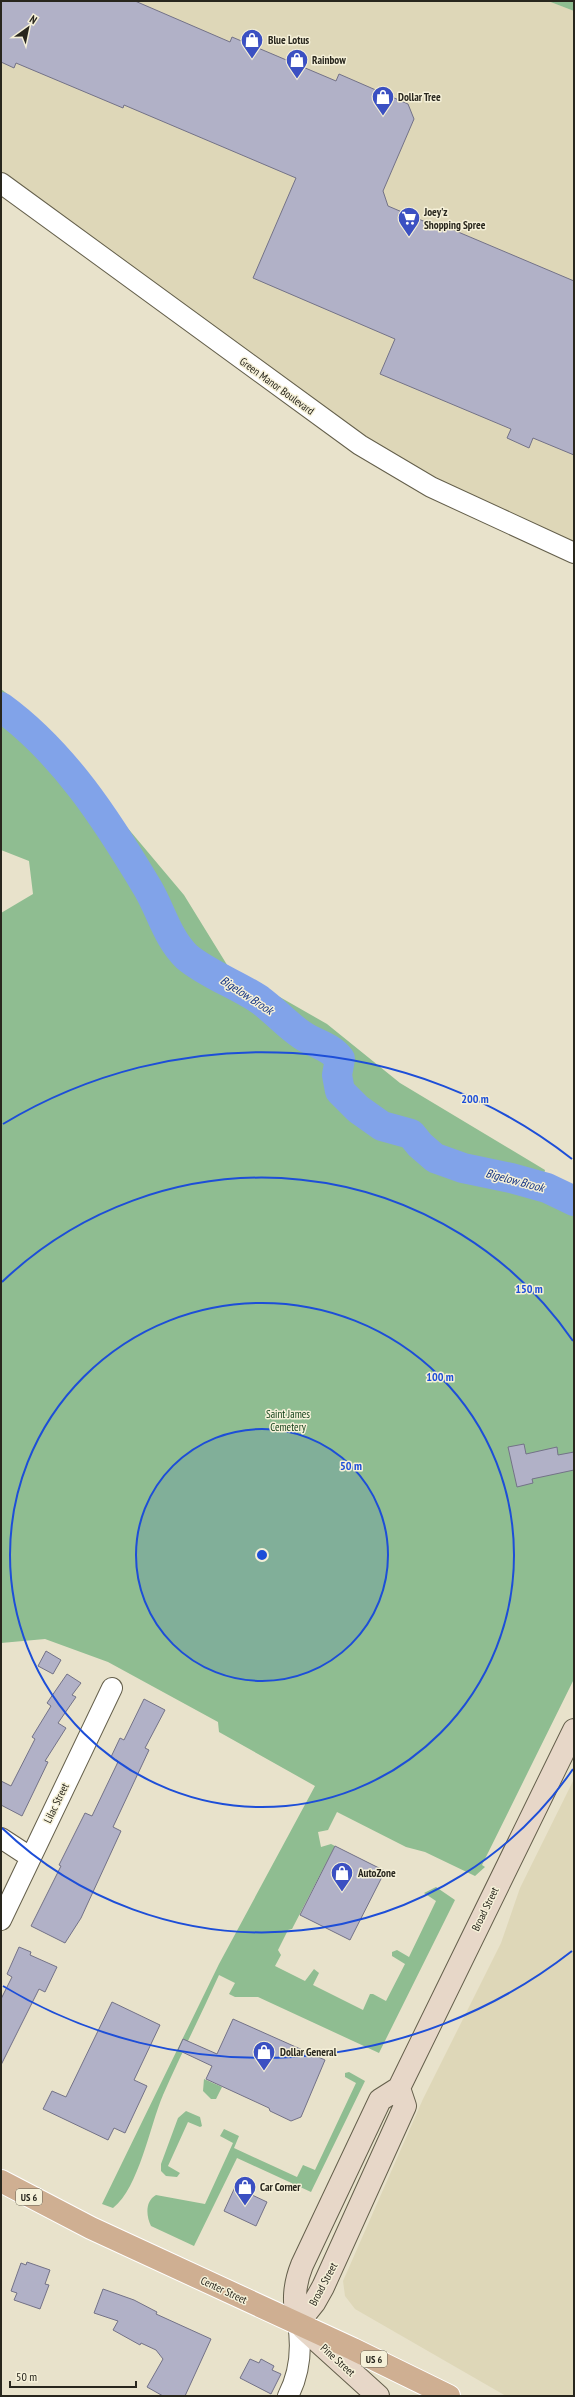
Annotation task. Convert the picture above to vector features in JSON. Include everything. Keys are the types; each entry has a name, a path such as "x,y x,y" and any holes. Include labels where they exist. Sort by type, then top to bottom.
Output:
{"main road":[{"name":"Broad Street","path":"298,2323 294,2308 294,2293 296,2279 302,2265 380,2100 399,2088 574,1730"},
{"name":"Center Street","path":"1,2181 91,2228 298,2323 449,2396"},
{"name":"Pine Street","path":"298,2323 378,2396"}],"street":[{"name":"Green Manor Boulevard","path":"1,183 360,445 431,487 574,553"},
{"name":"Lilac Street","path":"1,1920 112,1688"},
{"path":"1,1838 30,1857"},
{"path":"288,2396 300,2357 298,2323"}],"shaded area":[{"path":"1,1 548,1 574,11 574,553 431,487 1,183"},
{"path":"574,1779 574,2396 506,2396 355,2309 345,2296 343,2281 423,2099 501,1943 520,1888"}],"green space":[{"path":"548,1 574,1 574,11"},
{"name":"Saint James Cemetery","path":"1,689 30,712 184,895 229,968 327,1024 400,1083 545,1170 542,1185 574,1201 574,1679 482,1865 485,1867 475,1876 425,1852 406,1847 337,1812 328,1830 318,1832 321,1847 331,1844 335,1846 292,1929 288,1930 278,1950 281,1955 275,1966 305,1981 314,1969 319,1973 313,1985 363,2010 370,1994 373,1994 386,2001 405,1964 392,1956 392,1952 397,1950 409,1957 436,1901 424,1893 436,1887 455,1900 379,2053 258,1997 235,1997 229,1994 235,1983 219,1975 163,2095 137,2171 122,2199 113,2208 102,2204 219,1964 315,1786 219,1732 218,1722 108,1662 45,1639 1,1643 1,913 33,894 29,861 1,850"},
{"path":"349,2072 365,2081 311,2192 237,2158 194,2246 151,2226 147,2213 148,2205 152,2198 156,2195 205,2204 233,2143 220,2136 224,2129 239,2136 234,2148 297,2177 303,2165 315,2170 356,2083 345,2077 345,2073"},
{"path":"204,2079 222,2087 216,2099 211,2099 203,2091"},
{"path":"186,2111 200,2117 202,2126 200,2127 188,2122 168,2166 180,2173 177,2177 166,2176 161,2171 161,2164 178,2118"}],"building":[{"path":"1,1 135,1 230,42 232,37 336,81 339,74 408,104 414,119 383,191 388,206 442,229 444,226 574,281 574,455 533,438 529,448 507,438 511,429 380,374 395,339 253,278 296,178 124,105 123,108 16,63 14,68 1,62"},
{"path":"524,1444 526,1454 557,1447 558,1455 574,1452 574,1470 532,1479 533,1483 517,1487 508,1447"},
{"path":"46,1651 61,1660 53,1674 38,1666"},
{"path":"67,1674 81,1683 72,1695 76,1697 58,1723 66,1728 45,1761 48,1762 22,1816 1,1805 1,1781 11,1786 35,1739 32,1737 51,1706 47,1703"},
{"path":"144,1699 165,1710 145,1748 149,1750 113,1827 121,1831 81,1918 65,1943 31,1926 85,1813 92,1816 118,1761 111,1757 120,1738 124,1740"},
{"name":"AutoZone","path":"335,1846 385,1871 350,1940 300,1915"},
{"path":"19,1947 31,1952 30,1955 57,1967 45,1992 39,1989 1,2065 1,1999 12,1977 7,1974"},
{"path":"112,2002 160,2025 134,2080 147,2086 125,2133 114,2128 108,2140 43,2109 52,2091 66,2097"},
{"name":"Dollar General","path":"233,2019 325,2060 301,2117 291,2121 270,2111 269,2108 206,2079 212,2066 178,2050 183,2039 217,2054"},
{"name":"Car Corner","path":"235,2187 267,2202 256,2226 224,2211"},
{"path":"27,2262 50,2270 45,2284 49,2285 40,2309 14,2300 17,2293 11,2291 21,2263 26,2265"},
{"path":"103,2289 134,2300 157,2312 156,2314 211,2339 185,2396 163,2396 147,2387 163,2359 156,2350 141,2343 140,2345 113,2330 118,2321 94,2313"},
{"path":"250,2359 259,2363 261,2359 274,2366 272,2370 281,2374 271,2394 240,2378"}],"waterway":[{"name":"Bigelow Brook","path":"1,707 24,725 45,745 83,789 132,862 152,896 169,933 187,957 213,974 260,1000 297,1031 332,1051 340,1059 337,1075 340,1091 358,1109 382,1126 411,1134 420,1145 435,1158 463,1168 511,1178 547,1188 574,1201"}],"place":[{"name":"Blue Lotus","path":"252,60"},
{"name":"Rainbow","path":"297,80"},
{"name":"Dollar Tree","path":"383,116"},
{"name":"Joey'z Shopping Spree","path":"409,238"},
{"name":"AutoZone","path":"342,1892"},
{"name":"Dollar General","path":"264,2072"},
{"name":"Car Corner","path":"245,2206"}]}
